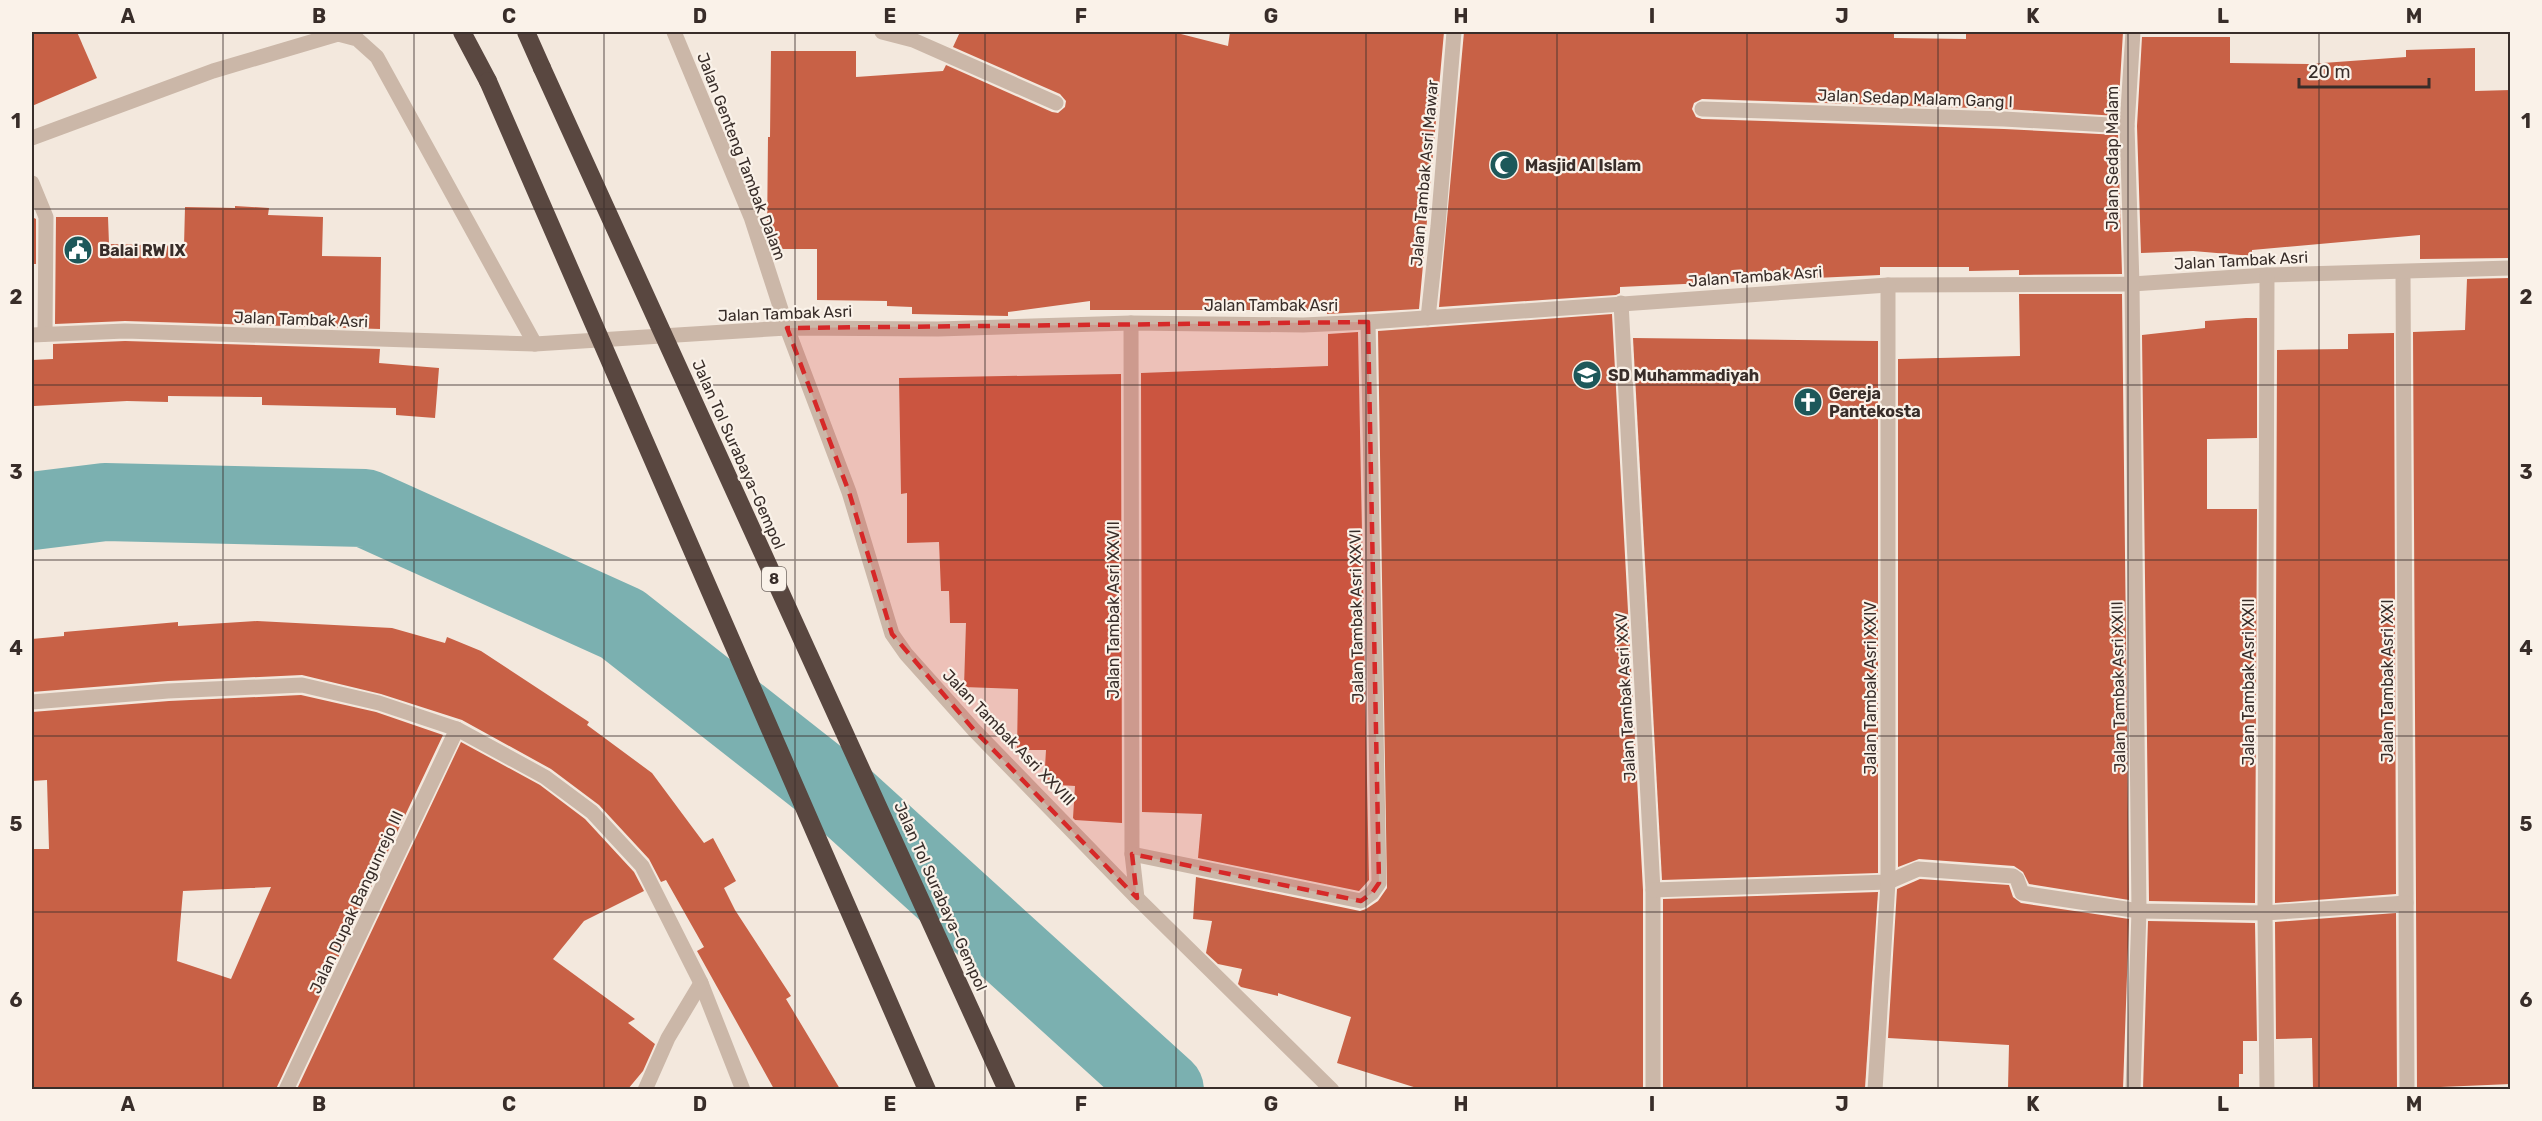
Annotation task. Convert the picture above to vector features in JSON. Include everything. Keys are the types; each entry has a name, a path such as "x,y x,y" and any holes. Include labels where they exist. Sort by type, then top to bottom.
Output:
{"highway":[{"path":"462,32 488,81 927,1089"},
{"name":"Jalan Tol Surabaya–Gempol","path":"526,32 1007,1089"}],"street":[{"name":"Jalan Genteng Tambak Dalam","path":"674,32 751,218 787,328"},
{"path":"882,32 913,40 1056,103"},
{"name":"Jalan Tambak Asri Mawar","path":"1428,318 1454,32"},
{"name":"Jalan Sedap Malam","path":"2132,284 2127,126 2133,32"},
{"path":"32,138 213,71 338,34 357,39 377,57 535,344"},
{"name":"Jalan Sedap Malam Gang I","path":"1702,109 2004,119 2127,126"},
{"path":"32,183 46,217 38,334"},
{"name":"Jalan Tambak Asri","path":"38,334 125,331 535,344 787,328 938,329 1131,323 1302,325 1888,285 2132,284 2267,275 2403,273 2511,268"},
{"name":"Jalan Tambak Asri XXI","path":"2403,273 2407,1089"},
{"name":"Jalan Tambak Asri XXII","path":"2267,275 2265,913 2267,1089"},
{"name":"Jalan Tambak Asri XXIII","path":"2132,284 2139,911 2133,1089"},
{"name":"Jalan Tambak Asri XXIV","path":"1875,1089 1888,882 1888,285"},
{"name":"Jalan Tambak Asri XXV","path":"1622,303 1653,890 1653,1089"},
{"name":"Jalan Tambak Asri XXVI","path":"1132,854 1361,901 1372,893 1379,883 1368,322"},
{"name":"Jalan Tambak Asri XXVII","path":"1131,323 1132,854 1137,898"},
{"name":"Jalan Tambak Asri XXVIII","path":"787,328 849,492 892,634 906,654 974,730 1137,898 1332,1089"},
{"path":"32,702 168,691 302,685 380,704 458,729 545,777 592,812 642,866 701,983 743,1089"},
{"name":"Jalan Dupak Bangunrejo III","path":"286,1089 458,729"},
{"path":"1653,890 1888,882 1918,869 2013,876 2017,879 2022,893 2139,911 2265,913 2406,903"},
{"path":"645,1089 668,1038 701,983"}],"highlighted area":[{"path":"1368,322 1379,883 1372,893 1361,901 1132,854 1137,898 974,730 892,634 849,492 787,328"}],"building":[{"path":"32,32 77,32 97,78 32,106"},
{"path":"960,32 1173,32 1228,46 1230,32 1444,32 1419,309 1327,314 1327,310 1090,310 1090,301 1008,312 1008,316 912,314 912,307 887,306 887,301 817,300 817,249 772,249 767,236 771,51 856,51 856,77 943,71 946,65 1052,112 1058,113 1065,107 1066,101 1060,94 953,47"},
{"path":"1464,32 1894,32 1894,38 1966,39 1966,32 2123,32 2118,116 2005,109 1702,99 1694,103 1692,109 1696,117 1702,119 2118,135 2122,274 2019,275 2019,270 1969,271 1969,267 1880,267 1880,275 1620,287 1620,293 1616,295 1439,307"},
{"path":"2142,37 2230,37 2230,63 2309,64 2406,57 2406,50 2475,48 2475,91 2511,90 2510,258 2420,259 2420,235 2252,250 2252,256 2193,251 2141,253 2137,126"},
{"path":"235,206 269,208 268,215 323,217 322,256 381,257 380,329 125,321 55,324 56,217 108,217 109,244 184,246 185,207 235,208"},
{"path":"32,217 36,219 36,264 32,264"},
{"path":"2510,278 2511,1084 2417,1088 2413,332 2465,330 2467,279"},
{"path":"2019,294 2122,294 2129,900 2029,884 2023,872 2014,866 1919,859 1898,867 1898,359 2020,356"},
{"path":"1612,314 1643,890 1643,1089 1420,1089 1337,1063 1351,1017 1278,993 1278,996 1241,987 1238,984 1242,969 1218,964 1206,953 1212,921 1193,919 1196,877 1360,911 1378,901 1387,888 1378,331"},
{"path":"2257,318 2257,438 2207,439 2207,509 2257,509 2255,903 2149,901 2142,335 2205,328 2205,321"},
{"path":"1358,332 1369,880 1359,891 1198,858 1202,814 1142,812 1141,373 1328,366 1328,334"},
{"path":"2394,333 2396,894 2275,903 2277,350 2348,349 2348,334"},
{"path":"1633,338 1878,341 1878,873 1662,880"},
{"path":"125,341 380,349 379,363 439,368 435,418 396,415 396,408 262,405 262,397 168,396 168,402 127,401 34,406 32,360 53,359 53,344"},
{"path":"1121,374 1122,823 1075,820 1073,818 1075,786 1044,784 1046,750 1017,750 1018,689 964,687 966,623 950,623 949,591 941,591 939,542 907,543 907,493 901,494 899,378"},
{"path":"257,621 392,628 445,643 447,637 481,651 589,722 587,725 652,773 704,843 713,838 736,881 724,888 735,910 791,996 786,999 840,1089 774,1089 697,951 704,947 666,880 661,882 649,859 599,805 551,769 462,720 381,694 302,675 168,681 32,692 32,639 64,636 64,632 178,622 178,626"},
{"path":"301,695 376,712 443,735 276,1089 32,1089 32,849 49,849 47,780 32,781 32,712 169,701","holes":["271,887 231,979 177,961 183,891"]},
{"path":"461,742 540,785 585,819 634,872 644,891 584,921 553,959 635,1019 628,1023 655,1044 643,1071 628,1089 297,1089"},
{"path":"1920,879 2009,885 2013,897 2021,903 2129,919 2123,1089 2008,1089 2009,1045 1888,1038 1897,889"},
{"path":"1878,892 1865,1088 1663,1089 1663,899"},
{"path":"2396,913 2397,1089 2313,1089 2312,1038 2276,1039 2275,922"},
{"path":"2148,921 2255,923 2257,1041 2243,1041 2243,1074 2239,1074 2239,1089 2143,1089"}],"waterway":[{"path":"32,511 105,502 365,508 622,624 841,796 1165,1090"}],"place":[{"name":"Masjid Al Islam","path":"1504,165"},
{"name":"Balai RW IX","path":"78,250"},
{"name":"SD Muhammadiyah","path":"1587,375"},
{"name":"Gereja Pantekosta","path":"1808,402"}]}
